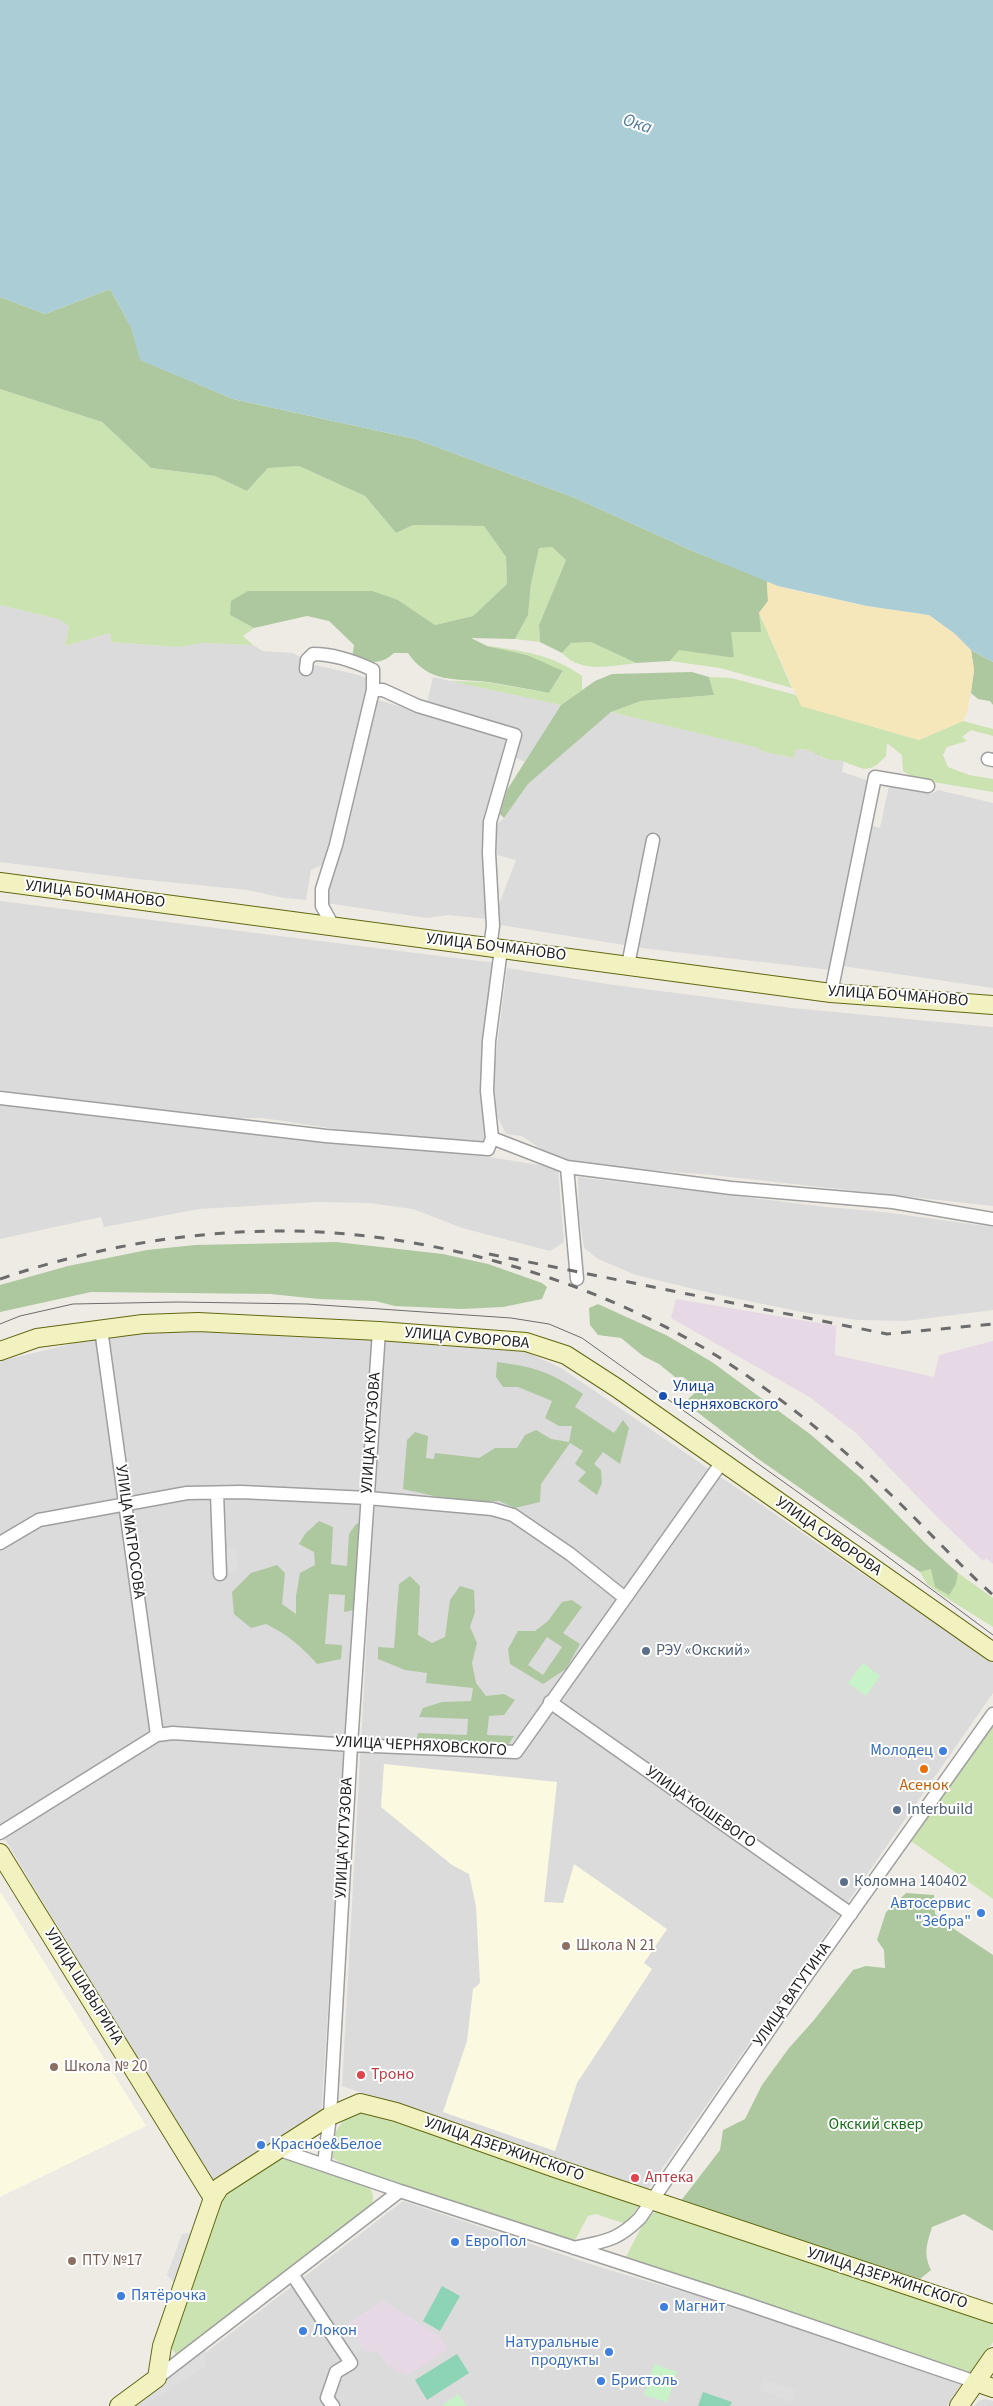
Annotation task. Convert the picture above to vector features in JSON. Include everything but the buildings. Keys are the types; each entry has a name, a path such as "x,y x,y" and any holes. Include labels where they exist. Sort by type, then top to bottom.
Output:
{"street":[{"path":"306,669 307,660 313,654 324,654 355,661 373,670 373,690 336,845 322,889 322,906 332,926"},
{"path":"0,1098 326,1136 488,1149 492,1138 487,1091 495,948 489,853 490,822 515,736 418,706 383,690 373,690"},
{"path":"831,993 875,777 928,786"},
{"path":"628,965 653,840"},
{"name":"УЛИЦА БОЧМАНОВО","path":"0,882 831,993 993,1005"},
{"path":"492,1138 568,1167 731,1188 893,1202 993,1220"},
{"path":"568,1167 577,1279"},
{"name":"УЛИЦА СУВОРОВА","path":"0,1351 37,1338 142,1324 198,1322 379,1331 526,1342 566,1356 722,1462 993,1652"},
{"name":"УЛИЦА МАТРОСОВА","path":"101,1329 157,1735"},
{"name":"УЛИЦА КУТУЗОВА","path":"324,2164 330,2116 351,1745 379,1331"},
{"name":"УЛИЦА ЧЕРНЯХОВСКОГО","path":"0,1833 157,1735 173,1733 351,1745 516,1752 722,1462"},
{"path":"217,1492 220,1574"},
{"path":"0,1543 39,1520 187,1494 217,1492 368,1498 492,1509 513,1515 570,1554 625,1598"},
{"name":"УЛИЦА КОШЕВОГО","path":"550,1702 851,1914"},
{"name":"УЛИЦА ВАТУТИНА","path":"574,2248 615,2239 626,2232 640,2218 851,1914 993,1714"},
{"name":"УЛИЦА ШАВЫРИНА","path":"0,1853 213,2198"},
{"name":"УЛИЦА ДЗЕРЖИНСКОГО","path":"157,2378 162,2346 213,2198 220,2187 330,2116 360,2103 396,2112 651,2200 993,2314"},
{"path":"280,2150 993,2388"},
{"path":"119,2406 400,2191"},
{"path":"292,2274 351,2363 336,2372 327,2398 332,2406"},
{"path":"959,2406 993,2357"}],"shaded area":[{"path":"0,605 58,619 69,626 65,646 110,633 111,642 178,647 203,643 253,645 263,651 293,653 315,665 359,675 369,680 340,813 324,864 311,870 306,900 284,898 248,890 137,879 0,862"},
{"path":"433,677 561,705 525,762 512,756 519,734 426,707"},
{"path":"375,699 509,738 486,830 487,919 448,915 427,918 326,903 327,886"},
{"path":"611,712 760,748 761,751 792,758 796,749 813,750 822,758 844,761 842,772 870,781 831,970 649,949 500,925 498,907 516,860 497,855 497,824 504,818 528,784"},
{"path":"889,786 931,794 938,790 993,803 993,988 842,966 870,825 880,828"},
{"path":"0,901 496,963 489,1134 484,1144 349,1131 263,1118 231,1118 0,1090"},
{"path":"507,968 614,985 792,1008 993,1027 993,1206 712,1175 598,1166 570,1160 544,1151 522,1136 506,1134 497,1116 494,1103 495,1061"},
{"path":"0,1105 489,1157 558,1168 564,1242 550,1251 462,1228 413,1209 369,1203 318,1202 199,1209 104,1227 101,1217 0,1239"},
{"path":"578,1177 883,1212 993,1227 993,1310 906,1321 858,1320 802,1312 636,1275 598,1259 584,1248 579,1215"},
{"path":"676,1299 836,1326 835,1355 934,1377 939,1355 993,1341 993,1564 986,1558 983,1561 935,1515 856,1433 811,1398 671,1318"},
{"path":"197,1331 372,1336 321,2117 214,2185 0,1831 0,1361 109,1335"},
{"path":"383,1340 526,1352 561,1368 993,1663 993,1693 646,2192 342,2086"},
{"path":"236,1547 237,1573 220,1574 218,1548"},
{"name":"Школа N 21","path":"384,1764 557,1782 544,1902 563,1903 574,1864 667,1929 644,1963 652,1969 577,2083 555,2151 443,2112 467,2041 473,1989 480,1983 476,1906 469,1874 452,1865 381,1807"},
{"name":"Школа № 20","path":"0,1894 146,2126 0,2197"},
{"path":"403,2201 603,2268 758,2314 961,2385 947,2406 136,2406","holes":["383,2301 439,2336 388,2366 378,2351 366,2352 349,2323"]},
{"path":"195,2232 177,2286 167,2275 182,2234"},
{"path":"383,2301 440,2336 448,2349 407,2376 400,2371 397,2373 390,2365 388,2366 378,2351 366,2352 349,2323"},
{"path":"350,2326 364,2349 351,2356 337,2333"},
{"path":"206,2349 205,2367 143,2406 139,2401"},
{"path":"763,2379 796,2391 792,2402 759,2390"},
{"path":"985,2399 993,2401 993,2406 975,2406 978,2401"}],"green space":[{"path":"110,289 131,327 141,360 233,399 415,439 573,497 695,552 767,580 768,601 759,613 761,632 731,632 734,657 679,650 670,661 636,663 591,642 571,643 562,653 540,642 539,625 566,560 552,547 539,548 531,584 528,615 515,639 471,638 487,646 527,655 563,671 549,693 488,682 444,678 425,670 408,653 394,653 384,660 374,662 352,658 354,645 329,621 307,616 254,628 230,615 231,601 248,591 372,591 398,600 435,625 473,616 507,584 506,557 484,526 413,525 396,533 365,496 299,466 268,468 247,491 215,476 151,468 102,422 0,389 0,297 45,314"},
{"path":"0,389 102,422 151,468 215,476 247,491 268,468 299,466 365,496 396,533 413,525 484,526 506,557 507,584 473,616 435,625 398,600 230,615 254,628 243,636 253,645 203,643 178,647 111,642 110,633 65,646 69,626 58,619 0,605"},
{"path":"552,547 566,560 539,625 540,642 515,639 528,615 531,584 539,548"},
{"path":"759,613 792,688 720,668 670,661 679,649 728,657 731,632"},
{"path":"591,642 636,663 606,667 587,666 570,660 562,653 571,643"},
{"path":"487,646 512,649 560,663 582,676 582,690 561,705 450,681 486,682 549,693 563,672 527,655"},
{"path":"971,650 993,662 993,705 990,701 978,699 971,693 974,670"},
{"path":"692,672 709,677 714,695 641,701 611,712 528,784 504,818 500,814 507,790 561,705 595,681 612,674"},
{"path":"709,677 731,678 796,695 802,706 919,740 963,721 993,729 993,736 971,730 962,737 967,741 947,747 943,755 948,767 969,775 993,779 993,792 915,779 903,771 902,755 887,743 886,756 875,766 867,769 842,761 830,760 808,750 796,749 793,758 611,712 641,701 714,695"},
{"path":"336,1242 443,1254 488,1264 542,1283 547,1287 542,1299 503,1307 461,1309 395,1306 375,1301 319,1299 270,1294 91,1292 0,1312 0,1285 68,1266 147,1250 195,1245"},
{"path":"598,1304 666,1335 712,1362 810,1434 862,1479 926,1544 958,1573 956,1584 949,1595 935,1587 931,1569 920,1572 757,1458 692,1408 687,1400 699,1389 683,1377 675,1377 659,1364 643,1356 621,1338 598,1335 590,1325 589,1308"},
{"path":"497,1362 522,1366 542,1372 583,1394 575,1407 614,1433 623,1420 629,1428 620,1464 603,1452 594,1464 601,1470 602,1483 597,1495 578,1481 586,1472 575,1464 583,1451 570,1443 541,1484 540,1502 515,1508 499,1501 456,1501 403,1489 407,1440 415,1432 428,1436 426,1458 434,1459 435,1453 479,1458 495,1448 517,1448 525,1435 536,1430 551,1439 569,1442 572,1426 559,1426 545,1418 552,1401 518,1387 503,1387 496,1377"},
{"path":"319,1521 333,1527 331,1564 347,1566 349,1534 356,1524 360,1523 354,1610 344,1612 345,1595 329,1594 325,1644 342,1645 341,1659 317,1664 281,1632 266,1624 251,1628 234,1614 232,1592 251,1573 277,1565 285,1573 282,1604 296,1614 296,1596 300,1573 315,1565 314,1552 299,1544 305,1534"},
{"path":"931,1569 956,1584 958,1573 993,1598 993,1627 927,1584 920,1572"},
{"path":"410,1576 420,1586 418,1635 432,1643 445,1637 450,1600 460,1586 474,1590 475,1612 470,1627 477,1643 472,1663 476,1683 486,1696 504,1694 515,1700 504,1715 489,1716 487,1735 514,1736 508,1745 417,1739 418,1733 467,1735 468,1719 419,1717 423,1708 442,1702 471,1701 473,1688 426,1683 427,1673 405,1670 378,1659 378,1647 394,1648 399,1584"},
{"path":"572,1600 582,1607 563,1633 580,1644 566,1669 543,1684 510,1664 508,1649 518,1631 535,1631 548,1621 562,1602","holes":["547,1637 562,1647 543,1675 528,1665"]},
{"path":"863,1663 880,1676 866,1696 848,1683"},
{"path":"993,1725 993,1899 911,1841"},
{"name":"Окский сквер","path":"906,1893 934,1895 935,1914 993,1955 993,2231 964,2214 932,2227 926,2253 931,2270 920,2279 680,2202 720,2150 723,2130 745,2119 762,2085 789,2048 814,2020 853,1970 866,1966 885,1968 884,1950 877,1940 886,1912"},
{"path":"370,2111 642,2201 626,2224 596,2214 588,2216 574,2242 349,2168 333,2158 336,2131 345,2120 360,2113"},
{"path":"281,2159 290,2160 365,2184 372,2194 371,2207 181,2353 176,2354 171,2348 216,2206 245,2179"},
{"path":"656,2211 667,2211 993,2323 993,2342 973,2373 958,2371 626,2257 645,2220"},
{"path":"442,2286 460,2296 440,2331 423,2321"},
{"path":"457,2354 469,2373 427,2400 415,2380"},
{"path":"654,2364 677,2372 667,2402 644,2395"},
{"path":"703,2392 732,2402 730,2406 698,2406"},
{"path":"458,2394 467,2406 443,2405"}],"sand":[{"path":"767,580 778,586 802,592 867,606 929,615 954,633 971,650 974,670 968,710 963,721 919,740 801,706 759,613 768,601"}],"water":[{"name":"Ока","path":"0,0 993,0 993,662 971,650 954,633 929,615 867,606 778,586 695,552 573,497 415,439 233,399 140,360 131,327 110,289 45,314 0,297"}],"tram line":[{"path":"0,1324 20,1316 73,1304 177,1302 307,1304 511,1318 549,1324 582,1338 872,1545 993,1635"}],"railway":[{"path":"0,1279 67,1259 135,1244 204,1235 274,1231 334,1233 395,1240 457,1252 519,1268 579,1288 637,1313 692,1341 762,1386 851,1458 899,1502 993,1595"},
{"path":"489,1254 887,1334 993,1324"}],"place":[{"name":"Улица Черняховского","path":"663,1396"},
{"name":"РЭУ «Окский»","path":"646,1651"},
{"name":"Молодец","path":"943,1751"},
{"name":"Асенок","path":"924,1769"},
{"name":"Interbuild","path":"897,1810"},
{"name":"Коломна 140402","path":"844,1882"},
{"name":"Автосервис \"Зебра\"","path":"981,1913"},
{"name":"Школа N 21","path":"566,1946"},
{"name":"Школа № 20","path":"54,2067"},
{"name":"Троно","path":"361,2075"},
{"name":"Красное&Белое","path":"261,2145"},
{"name":"Аптека","path":"635,2178"},
{"name":"ЕвроПол","path":"455,2242"},
{"name":"ПТУ №17","path":"72,2261"},
{"name":"Пятёрочка","path":"121,2296"},
{"name":"Магнит","path":"664,2307"},
{"name":"Локон","path":"303,2331"},
{"name":"Натуральные продукты","path":"609,2352"},
{"name":"Бристоль","path":"601,2381"}]}
